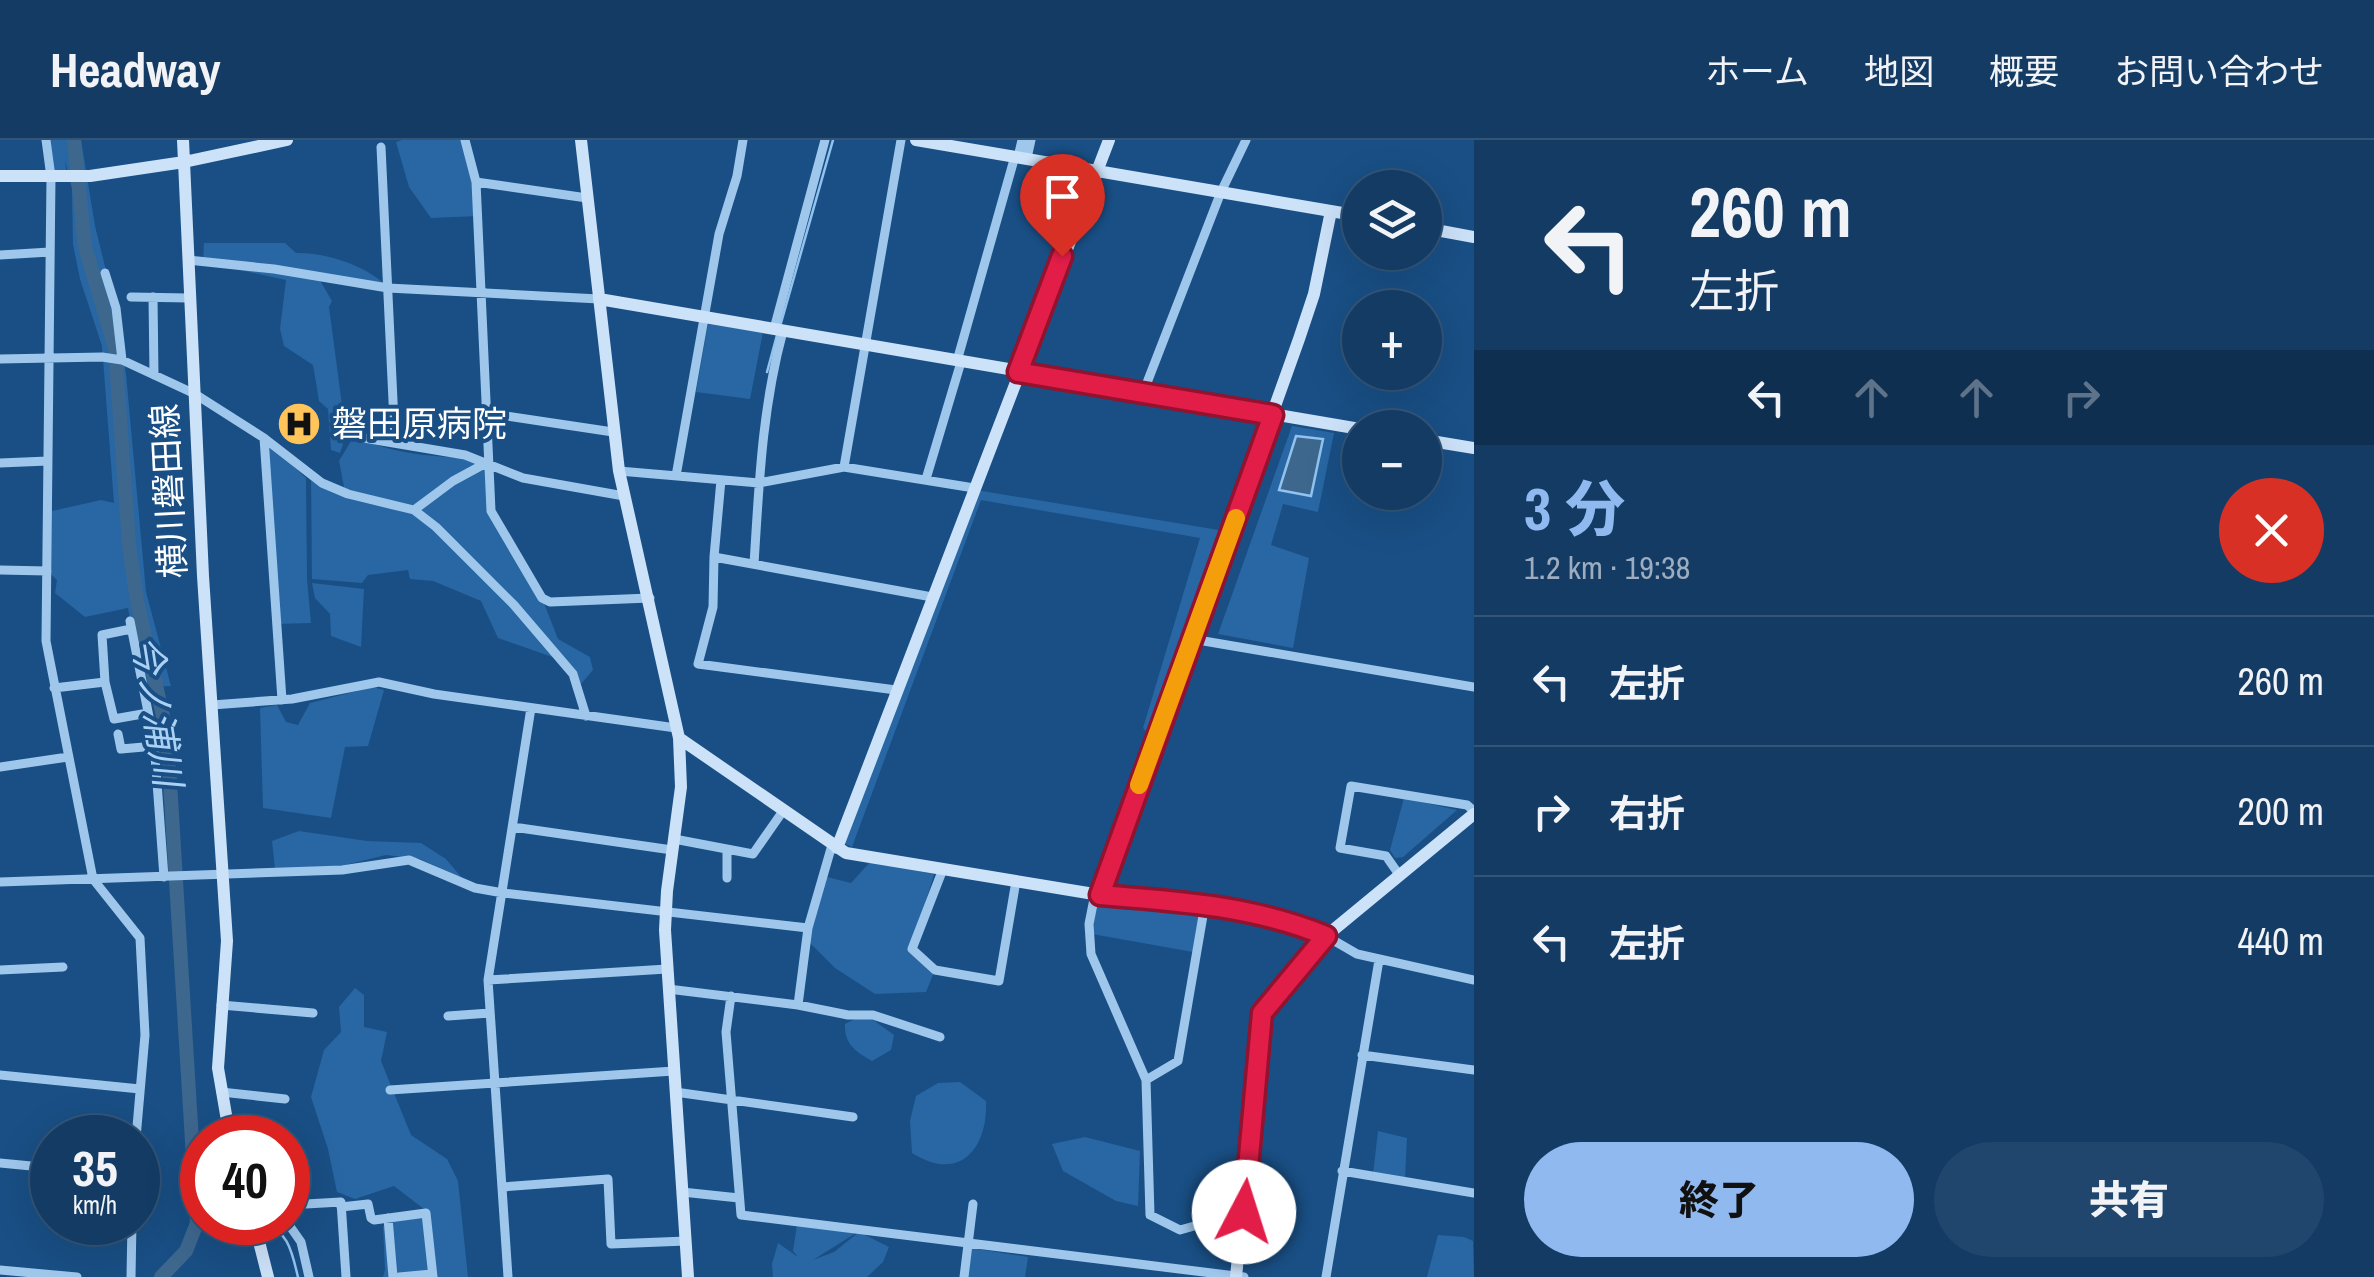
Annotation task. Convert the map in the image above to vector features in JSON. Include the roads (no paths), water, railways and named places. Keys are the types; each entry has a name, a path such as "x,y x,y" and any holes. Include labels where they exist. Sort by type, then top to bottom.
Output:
{"street":[{"path":"46,140 51,178 46,641 93,879 140,938 145,1034 138,1115"},
{"name":"横川磐田線","path":"182,140 227,941 218,1054 226,1115"},
{"path":"0,176 90,176 184,162 286,140"},
{"path":"465,140 476,182 491,511 542,598 550,602 650,598"},
{"path":"581,140 613,432 677,733 681,787 665,910 688,1277"},
{"path":"676,476 703,317 743,140"},
{"path":"754,564 769,385 778,330 825,140"},
{"path":"844,466 902,140"},
{"path":"916,140 1342,213"},
{"path":"926,480 1022,140"},
{"path":"1020,157 1030,140"},
{"path":"798,1005 808,928 834,847 1108,140"},
{"path":"1143,393 1246,140"},
{"path":"381,147 395,443"},
{"path":"476,182 588,198"},
{"path":"1244,1212 1180,1230 1150,1214 1146,1080 1091,954 1089,924 1273,415 1314,294 1331,211"},
{"path":"1442,231 1474,237"},
{"path":"0,255 50,252"},
{"path":"188,260 274,269 388,288 599,298 1342,426"},
{"path":"105,273 116,308 122,360"},
{"path":"131,297 189,298"},
{"path":"153,297 154,375"},
{"path":"0,360 122,360 195,394 264,438 322,483 348,494 414,510 514,605 573,674 586,716"},
{"path":"486,413 613,432"},
{"path":"346,435 488,462 523,478 624,496"},
{"path":"264,438 282,700"},
{"path":"1442,443 1474,448"},
{"path":"0,462 48,461"},
{"path":"414,510 488,462"},
{"path":"620,471 760,483 844,466 974,488"},
{"path":"721,480 713,607 698,664 896,690"},
{"path":"714,557 932,597"},
{"path":"0,570 46,572"},
{"path":"148,713 114,718 102,635 130,625 148,713 154,746 164,877"},
{"path":"1192,639 1474,687"},
{"path":"54,688 106,682"},
{"path":"212,705 282,700 379,682 677,733 834,847 1016,881 1205,904 1260,915 1326,936 1358,954 1474,980"},
{"path":"508,1277 488,980 531,708"},
{"path":"118,734 121,749 154,746"},
{"path":"0,767 68,757"},
{"path":"1236,1276 1262,1013 1326,936 1400,876 1474,812 1467,805 1350,786 1340,848 1386,856 1400,876"},
{"path":"513,827 753,854 783,811"},
{"path":"727,849 727,878"},
{"path":"0,882 342,870 409,860 474,888 503,894 808,928"},
{"path":"942,868 912,949 935,970 999,981 1016,881"},
{"path":"1146,1080 1178,1060 1205,904"},
{"path":"1326,1277 1378,960"},
{"path":"0,970 63,967"},
{"path":"488,980 667,968"},
{"path":"668,990 798,1005 848,1016 873,1014 940,1037"},
{"path":"730,996 726,1032 741,1215 1244,1277"},
{"path":"221,1005 313,1013"},
{"path":"448,1016 490,1013"},
{"path":"1362,1055 1474,1070"},
{"path":"390,1090 674,1071"},
{"path":"0,1075 140,1088"},
{"path":"221,1092 285,1100"},
{"path":"675,1092 853,1117"},
{"path":"0,1163 30,1166"},
{"path":"1342,1171 1474,1193"},
{"path":"502,1187 608,1179 611,1244 686,1241"},
{"path":"682,1192 740,1198"},
{"path":"310,1204 341,1202 346,1277"},
{"path":"341,1207 368,1204 370,1218 426,1213 433,1275 396,1277 388,1218"},
{"path":"964,1277 974,1204"},
{"path":"130,1277 131,1245"},
{"path":"260,1245 268,1277"},
{"path":"302,1245 309,1277"},
{"path":"0,1270 77,1277"}],"waterway":[{"name":"今ノ浦川","path":"74,140 85,247 115,348 129,545 137,601 165,725 169,766 197,1223 186,1251 161,1277"},
{"path":"781,323 833,140"},
{"path":"767,372 777,335"},
{"path":"288,1245 298,1277"}],"place":[{"name":"磐田原病院","path":"299,424"}]}
